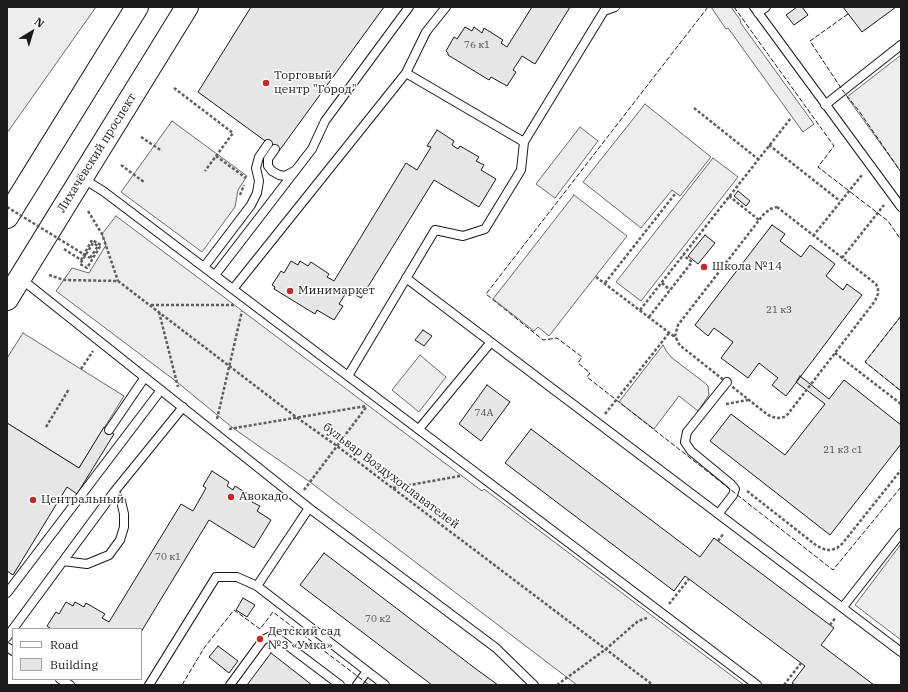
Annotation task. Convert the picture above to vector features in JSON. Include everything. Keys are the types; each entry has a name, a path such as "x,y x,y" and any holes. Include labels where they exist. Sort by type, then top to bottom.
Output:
{"main road":[{"path":"7,217 137,7"},
{"name":"Лихачёвский проспект","path":"7,299 187,7"}],"lane":[{"path":"215,275 312,149 325,122 409,7"},
{"path":"233,289 406,73 426,32 446,7"},
{"path":"348,376 435,230 463,236 485,229 521,170 524,142 604,11 615,7"},
{"path":"766,7 756,10 901,207"},
{"path":"825,105 901,45"},
{"path":"406,73 524,142"},
{"path":"204,267 251,205 257,193 259,181 256,168 259,157 268,144"},
{"path":"275,149 268,160 268,166 272,171 279,176 285,176 295,171"},
{"path":"81,178 104,191 757,685"},
{"path":"20,278 309,508 496,648 531,684"},
{"path":"406,278 901,652"},
{"path":"419,429 491,342"},
{"path":"109,430 145,377"},
{"path":"719,513 733,495 735,489 731,484 690,451 685,442 687,432 727,382"},
{"path":"7,592 161,390"},
{"path":"14,628 114,492 183,408"},
{"path":"63,561 87,564 109,555 120,540 124,527 124,514 121,502 114,492"},
{"path":"257,586 309,508"},
{"path":"843,607 901,533"},
{"path":"148,685 216,577 237,578 257,586 385,685"},
{"path":"230,685 263,640 271,636 279,639 340,685"},
{"path":"357,685 367,671"}],"path":[{"path":"174,88 232,133 205,171"},
{"path":"694,108 758,159"},
{"path":"640,310 791,118"},
{"path":"142,136 162,151"},
{"path":"769,145 840,201"},
{"path":"216,156 248,179"},
{"path":"121,165 144,182"},
{"path":"813,236 855,183"},
{"path":"604,283 675,194"},
{"path":"729,196 759,220"},
{"path":"842,258 883,206"},
{"path":"7,207 78,250 84,254 90,258 98,246 93,243 86,253 83,259 80,264 87,268 101,245 92,240 87,249 81,260 64,249"},
{"path":"777,207 813,236 876,284 878,294 875,301 788,414 784,417 773,417 682,347 676,338 676,330 678,325 766,211 777,207"},
{"path":"48,275 64,280 118,281 102,234 88,211"},
{"path":"649,317 692,262 683,255"},
{"path":"596,277 676,338"},
{"name":"бульвар Воздухоплавателей","path":"118,281 230,365 296,417 393,488 653,685"},
{"path":"662,282 670,290"},
{"path":"150,305 234,305 247,299"},
{"path":"247,299 242,311 214,432 368,406"},
{"path":"159,311 183,408"},
{"path":"598,422 669,333"},
{"path":"81,369 99,341"},
{"path":"835,353 901,404"},
{"path":"46,427 69,389"},
{"path":"298,498 375,396"},
{"path":"723,405 731,402 749,400"},
{"path":"745,489 817,546 826,550 831,550 842,544 901,470"},
{"path":"393,488 476,473"},
{"path":"557,685 606,649 638,621 662,613 689,579"},
{"path":"784,685 801,663"}],"shaded area":[{"path":"7,7 96,7 7,133"},
{"path":"711,7 731,7 741,21 740,22 814,124 803,132 728,28 726,29"},
{"path":"901,55 901,172 847,97"},
{"path":"645,104 711,157 680,196 672,190 641,228 583,182"},
{"path":"172,121 247,176 238,190 235,207 202,252 121,192"},
{"path":"580,127 598,141 555,198 536,184"},
{"path":"713,158 738,177 641,301 616,282"},
{"path":"574,195 627,236 549,336 538,327 534,331 493,299"},
{"path":"116,216 482,491 484,489 744,685 577,685 310,482 233,428 177,382 56,291 72,268 89,273 106,245 102,234"},
{"path":"901,316 901,391 865,362"},
{"path":"23,333 124,396 79,468 7,423 7,358"},
{"path":"663,345 672,358 708,386 709,395 698,411 679,396 654,429 619,402"},
{"path":"420,355 446,377 419,412 392,390"},
{"path":"901,544 901,640 855,605"}],"building":[{"name":"Торговый центр \"Город\"","path":"251,7 384,7 279,151 198,92"},
{"path":"532,7 570,7 535,64 522,56 513,70 516,72 507,86 491,77 489,80 448,55 446,51 454,37 457,39 465,27 472,31 474,27 482,33 484,28 503,40 501,43 507,47"},
{"path":"797,7 802,7 808,15 794,25 786,15"},
{"path":"843,7 896,7 862,32"},
{"path":"437,130 454,141 452,145 458,149 460,146 479,157 476,161 484,165 481,170 496,179 479,207 434,180 361,298 348,290 339,304 343,306 334,320 317,310 315,314 274,289 275,287 272,285 281,271 284,273 291,261 298,265 300,261 308,266 311,262 329,274 327,277 334,281 406,163 417,170 431,147 427,146"},
{"path":"738,191 750,201 746,206 734,196"},
{"path":"772,225 785,234 780,241 801,257 810,245 835,264 826,276 843,290 847,284 862,295 786,396 772,385 778,378 759,363 748,378 721,358 733,342 714,328 708,336 695,325"},
{"path":"705,235 715,243 698,264 688,256"},
{"path":"423,330 432,336 424,346 415,340"},
{"path":"800,376 829,399 844,380 901,425 901,444 830,535 710,441 731,414 785,455 825,404 796,382"},
{"path":"487,385 510,402 481,441 459,424"},
{"name":"Центральный","path":"7,423 79,468 104,427 114,434 77,494 67,487 13,575 7,571"},
{"path":"531,429 700,557 714,538 834,628 821,645 874,685 795,685 792,683 805,666 685,576 674,591 505,463"},
{"path":"212,471 229,482 227,486 233,490 235,486 254,498 252,502 260,506 257,511 271,520 254,548 209,520 142,630 142,628 50,628 47,626 56,612 59,614 66,602 73,606 75,602 84,607 86,603 105,614 102,618 109,622 181,504 193,511 206,488 203,486"},
{"path":"324,553 498,685 432,685 300,585"},
{"path":"243,598 255,605 247,617 236,610"},
{"path":"218,646 238,661 229,673 209,657"},
{"path":"271,653 312,685 247,685"}],"fence":[{"path":"708,7 486,294 543,340 557,338 582,357 578,363 590,373 587,377 833,570 901,487"},
{"path":"734,7 834,146 818,167 888,221 901,240"},
{"path":"848,14 810,41 843,91 859,111 901,172"},
{"path":"901,316 865,362 901,391"},
{"path":"182,685 204,648 234,610 260,629 273,612 369,685"}],"place":[{"name":"Торговый центр \"Город\"","path":"266,83"},
{"name":"Школа №14","path":"704,267"},
{"name":"Минимаркет","path":"290,291"},
{"name":"Авокадо","path":"231,497"},
{"name":"Центральный","path":"33,500"},
{"name":"Детский сад №3 «Умка»","path":"260,639"}]}
